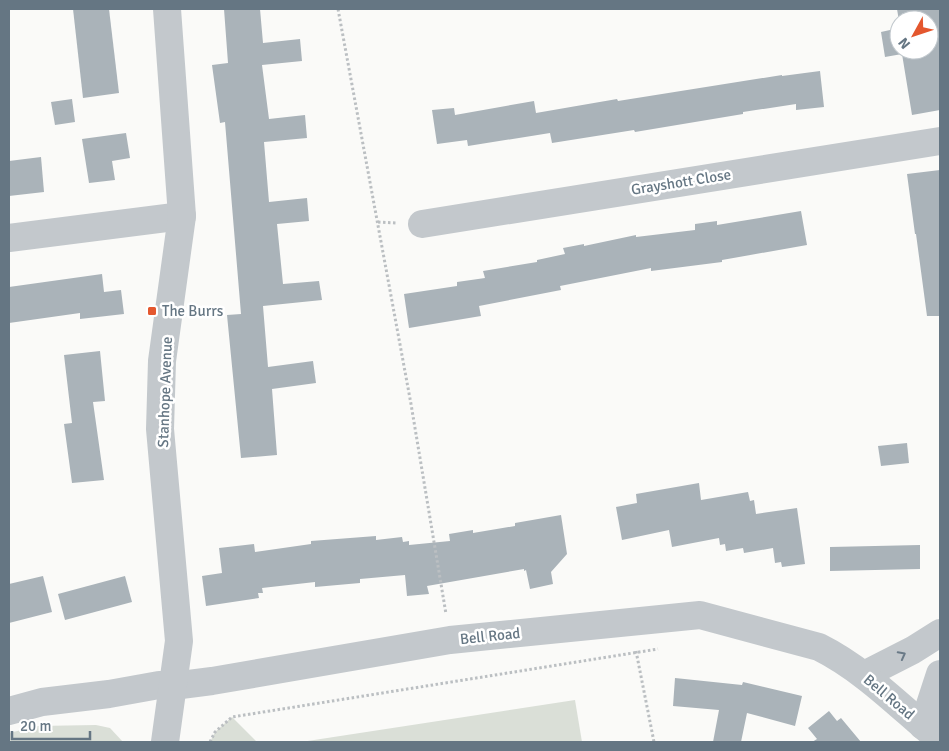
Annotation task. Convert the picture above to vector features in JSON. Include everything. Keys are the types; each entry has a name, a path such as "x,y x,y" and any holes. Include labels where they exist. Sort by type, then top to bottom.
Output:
{"street":[{"name":"Stanhope Avenue","path":"165,742 179,641 160,429 162,361 182,216 167,9"},
{"name":"Grayshott Close","path":"422,224 940,140"},
{"path":"9,238 182,216"},
{"name":"Bell Road","path":"9,711 42,702 109,694 159,685 173,686 212,682 450,640 700,615 818,647 837,656 864,675 934,736"},
{"path":"864,675 913,650 940,633"},
{"path":"934,736 940,674"}],"path":[{"path":"338,9 411,404 450,640"},
{"path":"210,742 215,732 232,717 664,648"},
{"path":"636,651 654,742"}],"shaded area":[{"path":"575,700 582,742 301,742"},
{"path":"232,717 257,742 210,742 215,732"},
{"path":"96,725 110,728 123,742 9,742 9,733 38,726"}],"building":[{"path":"73,9 109,9 119,93 83,98"},
{"path":"224,9 260,9 263,43 300,39 302,61 262,65 269,119 305,115 307,138 264,142 269,202 307,198 309,221 277,224 283,284 319,281 322,300 263,306 268,367 313,361 316,383 272,389 277,455 241,458 227,315 241,314 225,122 220,123 212,65 228,63"},
{"path":"940,9 940,110 912,115 903,60 939,60 939,10 897,10"},
{"path":"889,30 889,56 885,57 881,32"},
{"path":"820,71 824,107 796,110 796,104 635,132 634,130 552,143 550,133 468,146 467,140 437,144 432,110 454,108 455,115 534,101 536,113 617,99 618,101 782,75"},
{"path":"72,99 75,122 55,125 51,102"},
{"path":"126,133 130,158 112,161 115,180 89,183 82,139"},
{"path":"41,157 44,192 9,196 9,161"},
{"path":"940,170 940,316 927,316 907,174"},
{"path":"801,211 807,245 722,260 722,262 651,271 651,268 560,286 561,290 479,306 481,316 409,328 404,294 457,286 457,282 485,278 483,271 537,262 537,260 565,254 563,248 584,244 584,246 636,235 636,237 695,230 695,224 717,221 717,225"},
{"path":"102,274 104,292 121,290 124,314 80,319 80,313 9,323 9,287"},
{"path":"100,351 105,401 93,402 104,480 72,483 64,424 72,423 64,355"},
{"path":"907,443 909,463 881,466 878,446"},
{"path":"699,483 701,500 748,492 750,501 754,500 756,514 797,508 805,564 782,567 781,562 775,563 773,548 744,553 743,548 726,551 725,544 720,545 719,538 672,547 669,530 622,540 616,507 637,503 636,494"},
{"path":"561,515 567,554 551,572 553,584 530,589 526,570 524,571 524,569 427,586 429,594 407,596 405,575 360,579 360,583 315,587 315,582 262,588 263,593 258,593 259,598 206,606 202,576 222,573 219,548 254,544 255,552 311,544 311,541 376,536 376,540 402,537 403,542 409,541 409,545 450,541 449,534 473,530 473,533 515,526 515,523"},
{"path":"920,545 920,569 830,571 830,547"},
{"path":"43,576 52,612 9,623 9,584"},
{"path":"125,576 132,602 65,620 58,594"},
{"path":"675,678 742,685 743,682 802,696 795,726 747,713 741,742 713,742 719,710 673,706"},
{"path":"829,711 837,721 841,718 861,742 812,742 817,739 808,728"}],"place":[{"name":"The Burrs","path":"152,311"}]}
